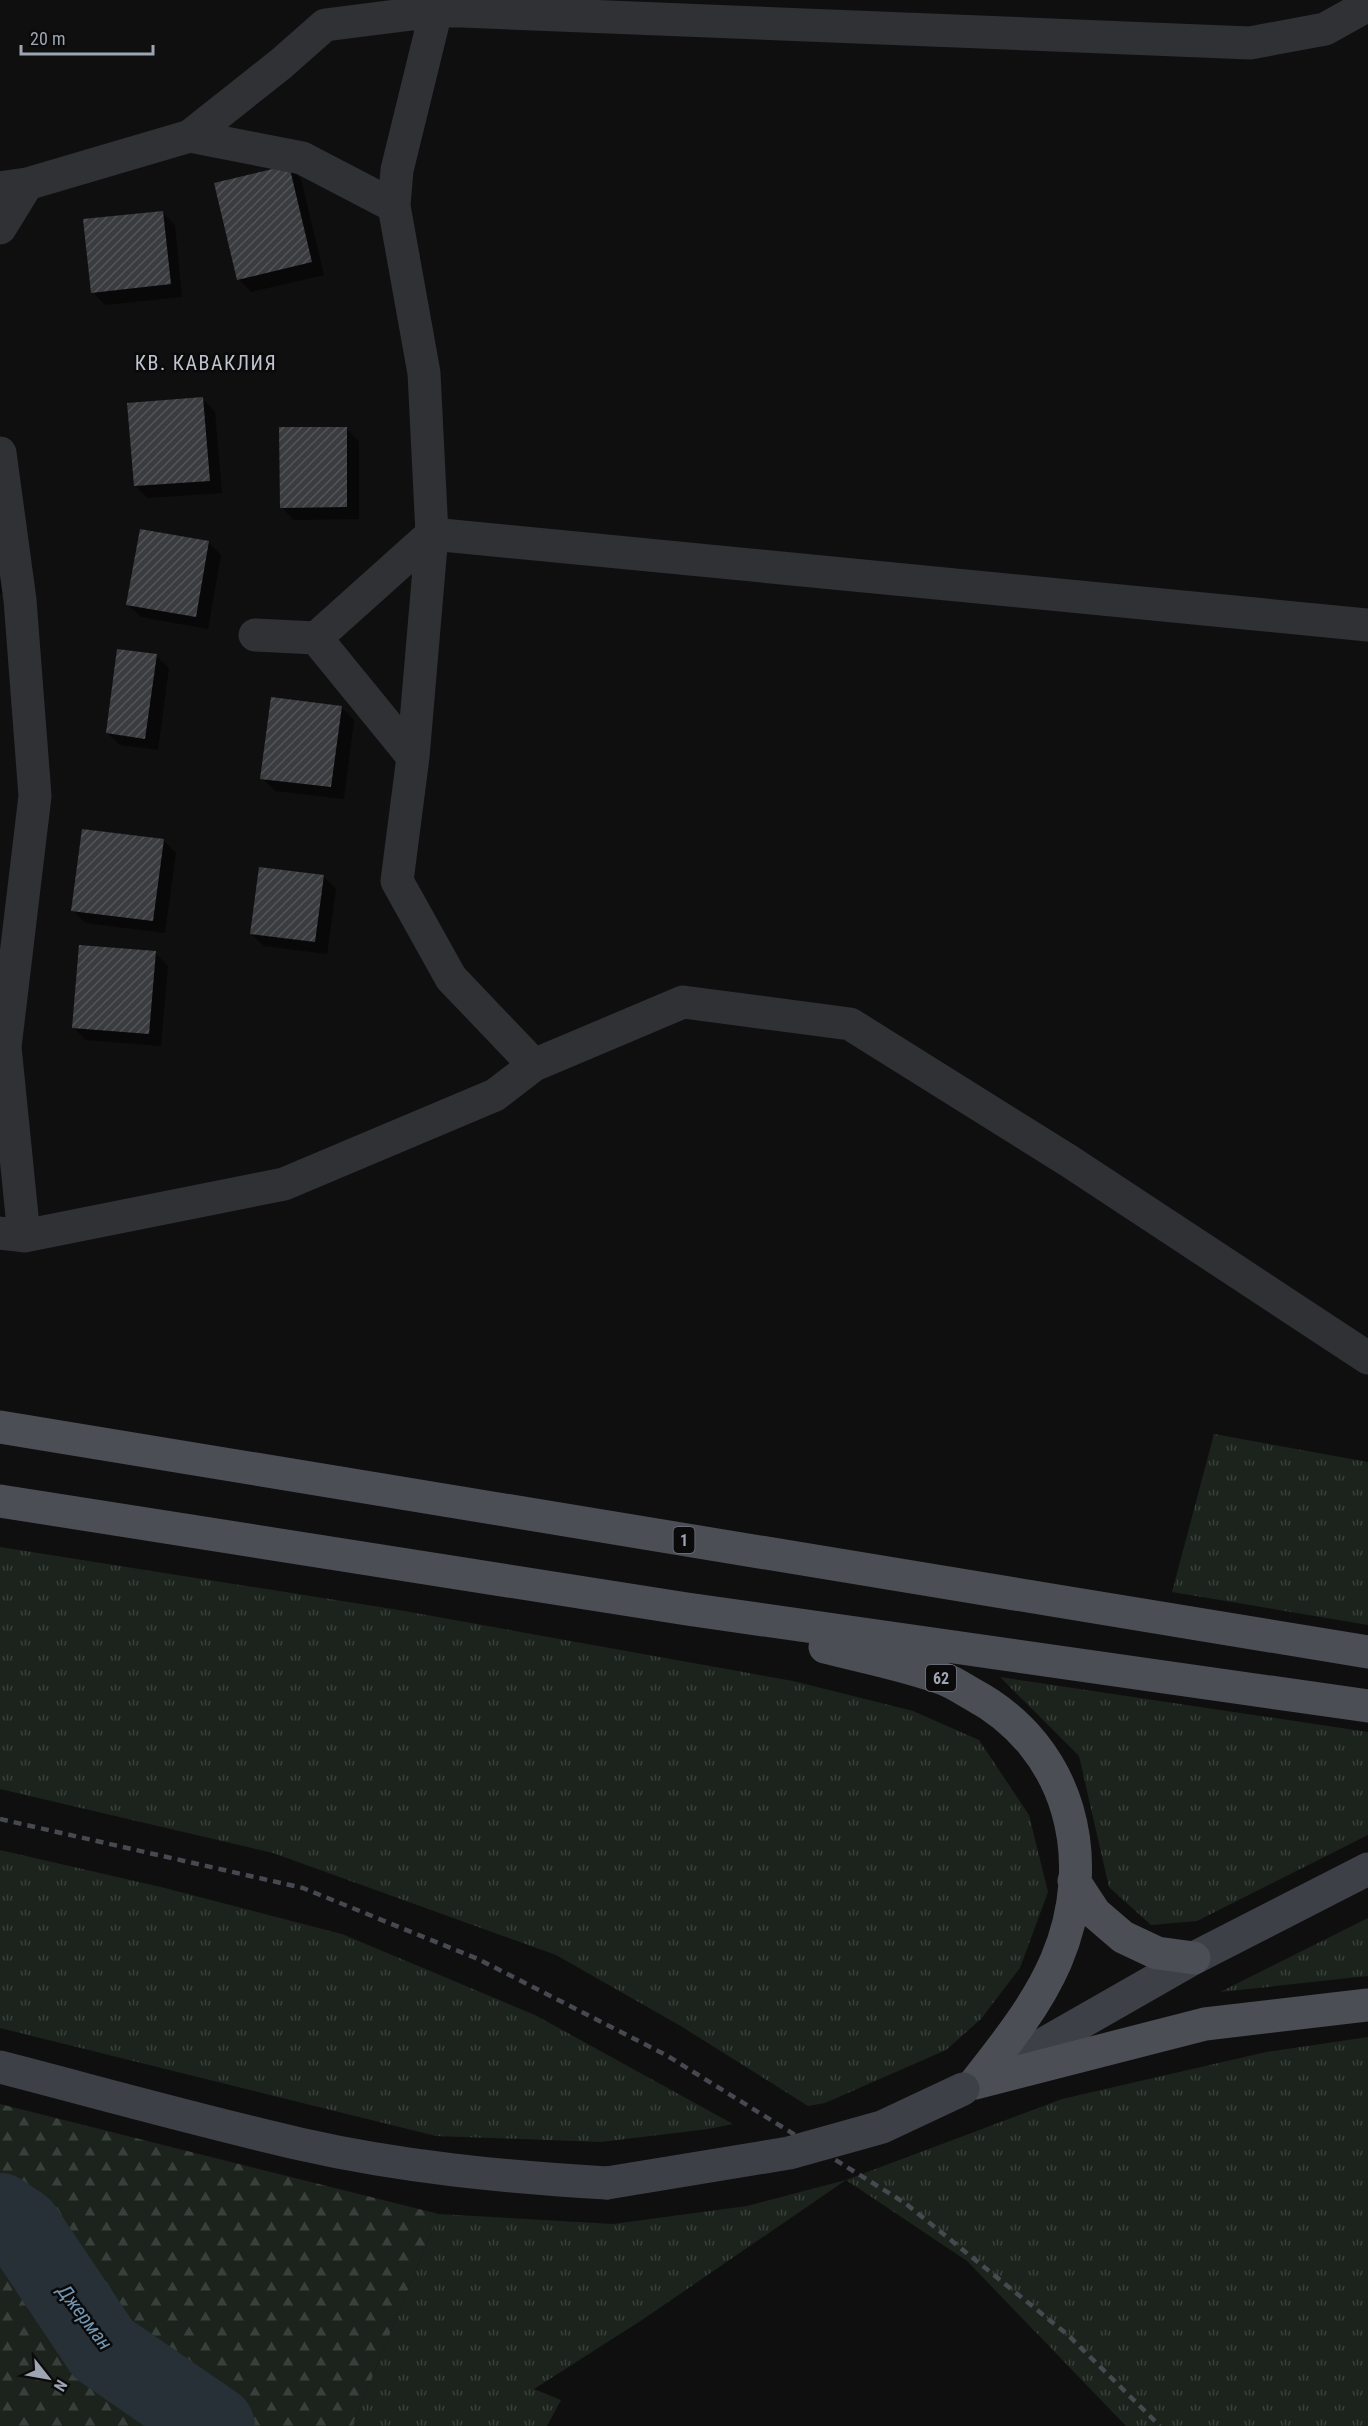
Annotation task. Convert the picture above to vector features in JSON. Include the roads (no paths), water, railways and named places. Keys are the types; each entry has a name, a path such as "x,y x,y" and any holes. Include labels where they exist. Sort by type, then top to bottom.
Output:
{"main road":[{"name":"1","path":"0,1427 1368,1652"},
{"path":"0,1501 687,1609 1368,1706"},
{"name":"62","path":"687,1609 945,1679 987,1702 1019,1727 1048,1763 1066,1802 1076,1844 1068,1929 1055,1962 1032,2005 969,2086"},
{"name":"62","path":"0,2067 302,2144 438,2169 519,2178 607,2183 789,2153 882,2127 969,2086 1194,1958 1368,1869"},
{"path":"1074,1881 1095,1913 1123,1937 1157,1953 1194,1958"},
{"path":"969,2086 1205,2024 1368,2005"}],"street":[{"path":"439,5 398,170 394,206 424,373 432,534 413,758 397,881 451,978 534,1065"},
{"path":"0,228 13,186 190,136 282,63 332,12 439,5 1250,43 1325,29 1368,6"},
{"path":"190,136 302,158 394,206"},
{"path":"0,453 20,600 11,635 35,796 5,1047 12,1235 284,1184 495,1095 534,1065 683,1002 850,1024 1366,1350"},
{"path":"255,635 316,638 432,534 1368,625"},
{"path":"316,638 413,758"}],"waterway":[{"name":"Джерман","path":"0,2213 22,2228 103,2349 215,2426"}],"railway":[{"path":"0,1819 303,1888 478,1959 666,2055 905,2203 1068,2335 1160,2426"}],"district":[{"name":"КВ. КАВАКЛИЯ","path":"206,363"}]}
